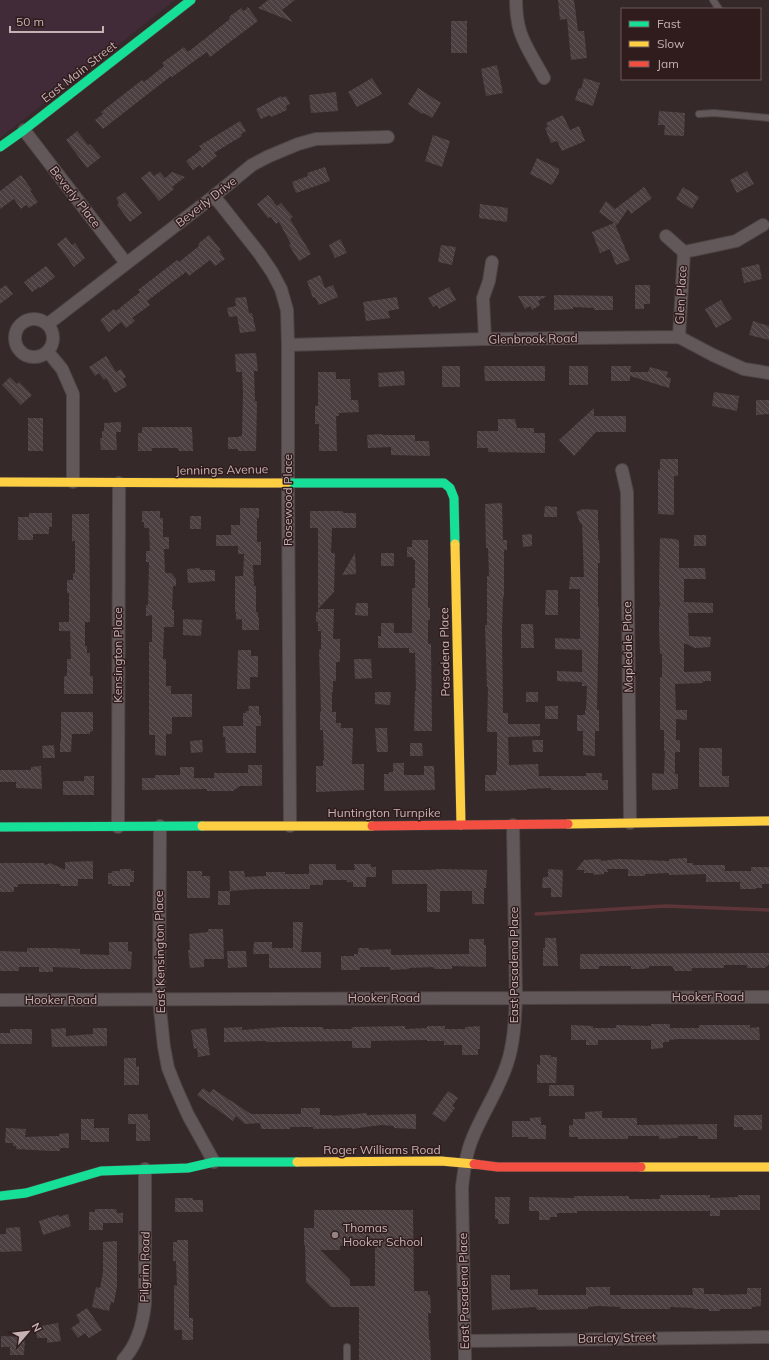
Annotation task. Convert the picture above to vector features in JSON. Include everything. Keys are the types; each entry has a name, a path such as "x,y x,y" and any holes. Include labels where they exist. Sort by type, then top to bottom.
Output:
{"street":[{"name":"East Main Street","path":"0,147 191,0"},
{"path":"516,0 516,14 520,31 525,44 544,78"},
{"name":"Beverly Place","path":"24,130 126,263"},
{"name":"Beverly Drive","path":"48,324 252,165 298,144 316,140 388,137"},
{"name":"Rosewood Place","path":"214,196 272,272 281,289 287,310 290,826"},
{"name":"Glen Place","path":"684,252 736,241 763,225"},
{"name":"Glen Place","path":"666,236 684,252"},
{"name":"Glen Place","path":"679,337 684,252"},
{"path":"485,339 483,298 489,281 492,262"},
{"path":"37,318 48,324 54,335 54,341 48,352 36,357 30,357 24,354 16,344 16,331 19,326 24,321 37,318"},
{"name":"Glenbrook Road","path":"288,345 485,339 679,337 744,369 769,373"},
{"path":"48,352 62,369 73,394 74,482"},
{"name":"Mapledale Place","path":"622,470 627,492 630,823"},
{"name":"Jennings Avenue","path":"0,482 444,483"},
{"name":"Kensington Place","path":"118,827 119,483"},
{"name":"Pasadena Place","path":"444,483 450,488 454,498 461,825"},
{"name":"Huntington Turnpike","path":"0,827 513,825 769,821"},
{"name":"East Pasadena Place","path":"465,1360 462,1187 465,1163 471,1142 500,1085 508,1063 514,1025 516,998 513,825"},
{"name":"East Kensington Place","path":"160,826 159,1000 168,1068 188,1115 214,1162"},
{"name":"Hooker Road","path":"0,1000 769,997"},
{"name":"Roger Williams Road","path":"0,1196 29,1193 88,1173 121,1169 188,1168 214,1162 441,1161 498,1167 769,1167"},
{"name":"Pilgrim Road","path":"124,1360 133,1348 143,1324 145,1303 145,1169"},
{"name":"Barclay Street","path":"465,1340 769,1337"}],"lane":[{"path":"699,114 714,113 769,118"},
{"path":"347,1347 347,1360"}],"shaded area":[{"path":"0,0 175,0 0,138"}],"building":[{"path":"268,0 295,0 282,10 293,22 258,8"},
{"path":"558,0 574,0 578,31 584,31 587,58 571,60 567,19 560,20"},
{"path":"248,7 258,21 210,57 207,52 172,77 171,76 103,129 95,120 103,114 101,112 142,80 144,82 164,66 162,63 184,47 188,52 230,19 229,17 241,8 244,11"},
{"path":"451,21 467,21 467,53 451,53"},
{"path":"497,65 503,93 486,96 481,69"},
{"path":"372,78 382,94 357,107 348,92"},
{"path":"584,78 600,83 593,106 575,100 579,88 581,89"},
{"path":"418,88 441,103 432,118 424,113 422,114 408,104"},
{"path":"336,92 338,111 311,113 309,95"},
{"path":"281,96 282,98 286,96 290,104 286,106 287,110 271,117 270,115 261,119 256,109"},
{"path":"659,111 685,113 684,136 664,135 665,125 658,125"},
{"path":"563,115 570,130 579,126 585,141 562,151 557,141 551,143 545,128 548,127 546,123"},
{"path":"240,121 246,131 241,134 242,136 214,153 217,156 202,168 200,165 193,170 186,161 202,149 199,146"},
{"path":"77,131 88,145 90,144 101,157 87,168 66,140"},
{"path":"433,135 450,141 442,167 425,161"},
{"path":"537,158 559,169 559,173 552,185 530,174"},
{"path":"325,167 330,181 296,193 292,182 308,176 307,173"},
{"path":"150,171 154,176 160,172 165,178 172,172 185,177 172,187 174,189 159,201 141,178"},
{"path":"747,171 754,184 737,193 730,180"},
{"path":"21,175 32,190 30,191 38,202 29,208 26,205 21,209 14,199 0,209 0,191"},
{"path":"644,187 652,198 631,214 628,209 617,225 615,224 630,260 616,265 610,249 600,253 592,232 614,223 599,212 606,201 615,209"},
{"path":"683,187 699,197 692,209 676,199"},
{"path":"125,192 142,213 130,222 117,205 119,203 116,198"},
{"path":"268,195 277,206 281,203 293,217 290,219 311,254 299,261 289,245 291,244 279,222 276,224 271,217 268,218 257,204"},
{"path":"480,204 508,208 507,222 479,218"},
{"path":"209,235 221,250 219,251 225,259 215,266 210,260 189,276 186,272 147,301 150,305 132,318 135,321 126,328 121,322 109,332 100,320 114,309 116,311 140,292 138,290 177,260 179,262 199,246 198,244"},
{"path":"66,237 72,245 75,243 85,258 74,267 57,244"},
{"path":"340,239 347,253 335,258 329,245"},
{"path":"441,245 456,247 452,265 438,262"},
{"path":"759,264 762,279 744,283 741,268"},
{"path":"46,266 55,277 32,292 24,282"},
{"path":"320,275 325,288 333,285 338,297 319,305 315,297 313,298 307,281"},
{"path":"6,285 13,294 0,304 0,289"},
{"path":"635,285 650,285 650,304 644,304 644,309 635,309"},
{"path":"449,287 456,300 439,309 437,305 433,307 428,298"},
{"path":"554,295 613,296 613,310 594,310 594,308 573,307 573,309 554,310"},
{"path":"518,296 547,296 538,301 540,305 532,310 530,306 525,309"},
{"path":"246,297 249,313 252,313 256,331 240,333 237,316 229,317 227,308 236,306 235,298"},
{"path":"397,297 399,309 388,311 390,318 366,321 363,302"},
{"path":"721,300 732,319 716,328 705,309"},
{"path":"753,321 769,326 769,340 749,335"},
{"path":"256,353 258,371 254,371 255,401 257,401 256,451 238,451 238,449 228,449 228,437 242,436 242,372 236,372 235,354"},
{"path":"106,356 116,372 121,369 126,377 123,379 127,386 115,393 106,378 104,380 99,373 95,376 89,367"},
{"path":"442,366 460,366 460,387 442,387"},
{"path":"484,366 545,366 545,381 485,381"},
{"path":"569,366 588,366 588,385 569,385"},
{"path":"611,366 631,366 630,372 648,372 650,367 668,372 666,377 671,378 669,388 630,376 630,381 611,381"},
{"path":"404,371 405,385 379,387 378,373"},
{"path":"318,372 336,372 336,379 350,379 351,400 358,400 359,412 339,413 339,416 336,416 337,451 319,451 319,424 315,424 315,406 318,406"},
{"path":"10,377 17,384 19,382 32,395 21,405 2,385"},
{"path":"714,392 739,396 737,411 712,406"},
{"path":"756,400 769,400 769,414 756,415"},
{"path":"594,408 594,416 626,416 626,432 596,432 574,456 559,440"},
{"path":"28,418 43,418 43,451 28,451"},
{"path":"498,419 515,419 517,428 534,428 534,433 545,433 545,453 488,452 488,448 477,448 477,431 498,431"},
{"path":"121,422 121,432 116,432 117,450 101,450 100,438 102,438 102,431 104,431 104,423"},
{"path":"142,427 192,427 193,451 179,451 178,448 152,448 152,451 138,451 138,433 142,433"},
{"path":"367,435 415,435 415,441 429,441 430,456 391,455 391,447 368,448"},
{"path":"660,459 678,459 678,476 674,476 674,515 658,514 658,469 660,470"},
{"path":"502,503 503,540 507,540 507,550 504,550 502,631 503,713 508,713 508,724 540,724 540,736 508,737 509,765 538,764 539,776 586,776 586,773 602,773 602,780 608,780 608,790 551,790 551,788 485,791 485,775 496,775 497,771 497,732 487,732 488,687 485,625 487,625 487,576 489,576 488,548 486,548 485,504"},
{"path":"545,506 557,507 557,517 544,517"},
{"path":"240,508 259,508 259,518 257,518 257,542 261,542 261,565 253,565 254,586 256,586 256,612 258,612 259,618 259,630 242,630 242,619 236,620 235,576 243,576 244,554 238,554 238,546 216,546 216,535 231,535 231,525 240,525"},
{"path":"583,509 598,510 600,563 598,563 599,607 597,710 599,710 599,731 595,731 595,756 583,755 583,731 577,731 577,715 585,715 587,686 582,686 582,682 557,681 557,671 582,672 582,650 555,649 555,638 580,639 580,589 569,589 570,577 584,577 582,524 580,523 576,512"},
{"path":"142,511 160,511 160,518 163,518 163,537 169,537 169,549 164,549 165,573 171,573 176,579 176,586 173,586 172,610 174,610 174,627 164,627 163,659 166,659 166,686 171,686 171,694 192,694 192,717 172,717 172,734 166,734 166,756 155,755 155,735 149,735 149,642 152,642 152,615 146,616 146,605 148,605 149,562 146,562 146,551 150,551 149,528 144,528 144,522 142,522"},
{"path":"310,511 342,511 344,513 356,513 356,528 332,528 331,553 335,553 334,592 318,609 318,528 310,528"},
{"path":"29,513 52,513 52,527 49,527 49,534 33,534 33,540 18,540 18,517 29,517"},
{"path":"72,514 89,514 90,622 85,622 85,646 87,646 87,653 90,653 90,676 93,676 93,694 64,694 64,677 67,675 67,659 71,659 70,631 59,631 59,622 69,622 69,593 67,593 67,580 73,580 73,573 75,573 75,541 72,541"},
{"path":"190,516 201,516 201,529 190,529"},
{"path":"532,534 532,546 523,547 522,535"},
{"path":"694,535 706,535 706,546 694,546"},
{"path":"660,538 676,539 679,541 679,568 705,568 706,579 684,579 684,602 713,603 713,613 688,613 689,636 711,637 710,647 695,648 684,643 684,672 711,671 711,681 703,681 703,683 675,684 676,710 687,710 687,720 676,719 676,740 680,740 680,752 675,752 675,774 678,774 678,789 672,790 652,790 652,773 664,774 665,751 664,730 660,730 660,677 662,677 662,654 660,654 659,628"},
{"path":"412,540 428,540 428,608 430,608 430,620 428,620 428,644 431,644 432,731 414,731 416,691 415,653 409,653 409,648 378,648 378,636 381,636 381,623 394,623 394,633 412,633 412,588 415,588 415,560 413,560 413,557 407,557 407,547 412,547"},
{"path":"355,553 356,574 342,575"},
{"path":"381,553 394,553 394,566 381,566"},
{"path":"200,568 200,570 215,570 215,581 188,583 187,569"},
{"path":"546,590 558,590 558,615 545,615"},
{"path":"356,603 368,603 368,616 355,615"},
{"path":"318,609 334,609 333,639 340,639 340,662 336,662 336,681 333,681 332,692 332,712 336,712 336,723 341,723 341,728 353,728 352,764 364,764 364,790 316,792 316,766 323,766 324,760 323,730 320,730 321,712 319,650 321,649 321,631 318,631 318,622 316,622 316,612 318,612"},
{"path":"183,619 202,620 201,636 183,635"},
{"path":"521,624 533,624 534,648 521,648"},
{"path":"238,650 251,650 251,656 258,656 258,677 250,677 250,689 237,689"},
{"path":"354,659 371,659 372,678 355,679"},
{"path":"375,692 391,692 390,705 375,704"},
{"path":"526,692 538,692 538,702 526,702"},
{"path":"248,706 259,706 259,715 261,716 261,726 256,726 256,753 226,753 225,737 223,737 223,726 243,726 243,713 249,711"},
{"path":"545,706 558,706 558,719 545,719"},
{"path":"61,712 93,712 93,731 90,732 90,734 72,734 71,752 60,752"},
{"path":"375,728 387,728 388,752 377,752"},
{"path":"202,740 203,752 191,753 190,741"},
{"path":"532,740 543,740 543,752 533,752"},
{"path":"410,743 422,743 423,756 410,756"},
{"path":"54,745 55,758 43,758 42,746"},
{"path":"699,748 722,748 722,776 729,776 729,787 699,787"},
{"path":"393,763 404,763 404,775 424,775 424,766 434,766 435,790 384,791 384,774 393,772"},
{"path":"248,765 262,765 262,786 240,786 233,791 207,791 207,789 142,790 142,778 155,778 155,775 180,775 180,767 194,767 194,778 214,778 214,773 248,773"},
{"path":"41,766 42,789 16,788 16,782 0,782 0,770 31,770 31,767"},
{"path":"84,776 94,776 94,795 63,795 63,781 84,781"},
{"path":"687,858 687,863 693,863 693,865 725,865 725,871 751,871 751,867 769,867 769,884 762,884 762,888 740,889 740,882 706,882 706,874 669,875 669,873 645,874 645,876 628,876 628,869 607,869 608,872 604,872 604,874 594,875 593,873 584,873 584,870 576,870 584,860 600,859 602,861 617,859 669,861 669,859"},
{"path":"93,861 93,879 78,879 78,886 60,886 60,884 18,884 18,887 14,887 14,892 0,892 0,863 44,863 45,865 50,863 65,870 65,862"},
{"path":"309,864 336,864 336,870 355,870 354,864 371,864 371,867 376,867 376,877 366,877 366,887 353,887 353,882 347,882 347,880 323,880 323,885 310,885 310,889 256,889 230,891 229,871 244,871 245,877 266,876 266,872 309,874"},
{"path":"120,869 131,869 131,871 134,871 134,882 130,882 130,886 112,886 112,884 108,884 108,873 112,873 112,871 120,871"},
{"path":"548,869 563,870 562,897 551,897 551,888 542,888 543,877 548,877"},
{"path":"392,870 487,870 486,888 484,888 484,904 472,904 472,891 440,891 440,912 427,912 427,884 392,884"},
{"path":"187,871 202,871 202,876 210,876 210,898 187,898"},
{"path":"218,891 230,891 230,905 218,905"},
{"path":"293,922 303,922 301,952 321,952 321,968 269,968 269,954 253,954 254,942 272,942 272,948 293,948"},
{"path":"208,929 223,929 224,959 204,959 204,967 190,968 188,950 190,950 189,934 208,932"},
{"path":"545,938 556,938 558,966 543,966 543,948 545,948"},
{"path":"469,939 484,939 484,945 486,945 486,967 452,966 452,969 435,969 433,967 390,970 390,967 360,967 360,970 341,970 341,956 354,956 354,954 358,954 358,948 369,948 369,950 391,949 391,955 469,954"},
{"path":"109,942 128,942 128,951 132,952 131,969 80,969 53,967 53,972 39,972 39,967 19,967 19,971 0,971 0,951 27,952 27,948 53,948 80,949 80,954 109,955"},
{"path":"227,951 246,951 247,967 228,968"},
{"path":"769,953 769,964 765,968 747,968 747,965 724,965 724,968 692,968 692,971 675,971 672,966 649,966 649,968 631,969 631,966 599,966 599,969 580,969 580,954"},
{"path":"651,1024 670,1024 670,1028 699,1028 699,1025 750,1025 750,1028 759,1027 760,1040 679,1039 663,1042 663,1048 651,1049 651,1040 598,1040 598,1045 586,1045 586,1040 571,1040 571,1025 593,1026 593,1028 616,1028 616,1025 651,1026"},
{"path":"405,1026 405,1029 427,1028 427,1026 445,1026 445,1029 465,1029 465,1027 480,1026 480,1049 478,1049 478,1055 462,1055 462,1045 444,1045 444,1041 427,1040 371,1041 371,1048 352,1048 352,1041 224,1042 224,1028 242,1027 242,1030 282,1027 352,1029 352,1027"},
{"path":"66,1028 66,1036 93,1034 93,1028 107,1028 107,1046 52,1047 51,1029"},
{"path":"206,1028 210,1055 198,1057 197,1048 194,1049 191,1030"},
{"path":"10,1029 32,1029 32,1044 0,1044 0,1033 10,1033"},
{"path":"540,1055 551,1055 551,1057 557,1057 556,1083 537,1083 537,1064 540,1065"},
{"path":"124,1058 136,1058 136,1067 139,1066 139,1085 124,1085"},
{"path":"549,1085 574,1085 574,1096 549,1096"},
{"path":"203,1088 210,1093 213,1089 251,1114 301,1114 301,1108 320,1108 320,1115 332,1116 367,1113 367,1115 416,1114 416,1129 394,1128 394,1126 381,1125 352,1129 313,1129 313,1127 290,1127 290,1129 261,1129 260,1123 245,1124 236,1116 233,1121 197,1095"},
{"path":"448,1091 458,1098 452,1106 455,1108 445,1122 432,1114"},
{"path":"602,1111 602,1118 637,1118 637,1125 717,1124 717,1139 698,1139 698,1136 678,1136 678,1138 659,1139 659,1136 628,1136 628,1139 578,1139 578,1137 569,1137 569,1125 573,1125 573,1119 585,1119 585,1112"},
{"path":"128,1114 148,1114 148,1120 150,1120 150,1141 136,1141 136,1124 128,1124"},
{"path":"734,1115 762,1115 762,1130 743,1130 743,1127 734,1127"},
{"path":"541,1117 541,1125 546,1125 546,1139 512,1137 512,1121 530,1121 530,1118"},
{"path":"81,1119 94,1119 94,1128 109,1128 109,1142 90,1142 90,1140 81,1140"},
{"path":"6,1128 26,1129 25,1137 59,1136 59,1134 69,1133 69,1148 60,1148 60,1151 16,1149 16,1146 13,1146 13,1143 5,1143"},
{"path":"660,1195 710,1195 710,1198 738,1197 738,1195 760,1195 760,1210 720,1210 720,1216 710,1216 710,1211 577,1211 577,1213 557,1213 557,1217 550,1217 550,1220 539,1220 539,1211 529,1211 529,1197 574,1198 574,1196 629,1196 629,1199 660,1199"},
{"path":"495,1197 510,1197 509,1224 498,1224 498,1219 495,1219"},
{"path":"175,1198 193,1198 193,1200 203,1200 203,1212 175,1212"},
{"path":"95,1209 116,1209 117,1213 123,1213 123,1223 103,1223 103,1230 89,1230 89,1212 95,1212"},
{"path":"314,1210 413,1210 414,1291 428,1291 428,1295 430,1295 431,1313 428,1313 431,1360 359,1360 359,1307 331,1307 306,1282 304,1228 314,1228","holes":["340,1246 375,1246 375,1286 350,1286 350,1280 320,1250 340,1250"]},
{"path":"68,1214 71,1226 43,1235 39,1221 58,1215 59,1217"},
{"path":"20,1227 22,1251 0,1252 0,1234 6,1234 6,1228"},
{"path":"177,1240 188,1240 189,1318 193,1318 193,1340 182,1340 182,1330 174,1330 174,1285 177,1286 176,1261 173,1261 173,1242 177,1242"},
{"path":"117,1241 117,1286 114,1303 111,1302 109,1311 92,1307 96,1287 100,1288 103,1272 103,1242"},
{"path":"491,1275 510,1275 510,1290 538,1289 538,1295 586,1295 586,1287 610,1287 610,1295 693,1295 692,1288 704,1288 704,1294 747,1294 747,1288 761,1288 761,1306 752,1307 752,1309 720,1309 720,1311 670,1307 670,1309 620,1309 620,1307 598,1306 588,1307 588,1309 538,1310 535,1307 492,1310"},
{"path":"87,1308 102,1330 89,1338 85,1333 78,1338 71,1328 80,1322 76,1315"},
{"path":"58,1323 61,1341 47,1343 47,1338 37,1338 35,1327"},
{"path":"1,1336 25,1337 24,1355 10,1355 10,1347 1,1347"}],"waterway":[{"path":"536,914 665,906 769,910"}],"traffic: fast":[{"path":"0,147 191,0"},
{"path":"287,483 444,483 450,488 454,498 455,544"},
{"path":"0,827 202,826"},
{"path":"0,1196 26,1193 101,1171 188,1168 214,1162 297,1162"}],"traffic: slow":[{"path":"0,482 287,483"},
{"path":"455,544 461,825"},
{"path":"568,824 769,821"},
{"path":"202,826 372,826"},
{"path":"297,1162 441,1161 474,1164"},
{"path":"641,1167 769,1167"}],"traffic: jam":[{"path":"372,826 568,824"},
{"path":"474,1164 498,1167 641,1167"}],"place":[{"name":"Thomas Hooker School","path":"335,1235"}]}
